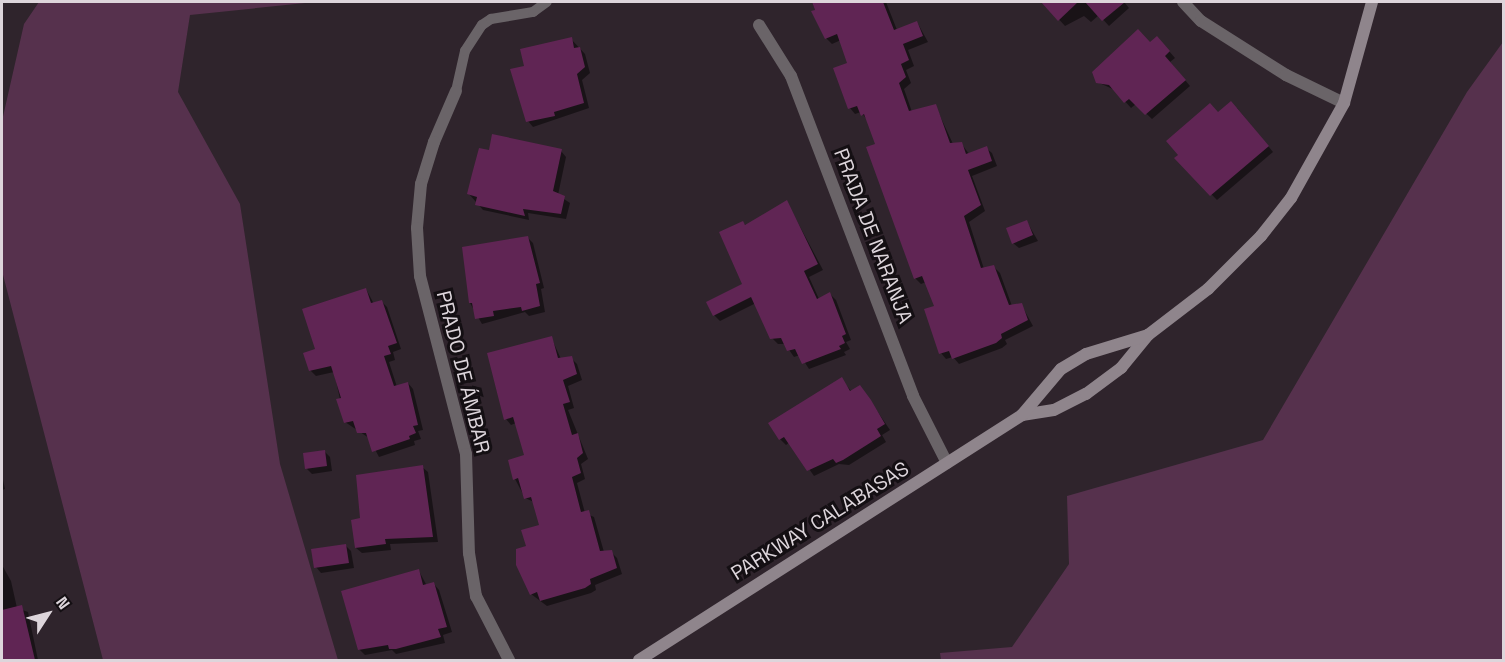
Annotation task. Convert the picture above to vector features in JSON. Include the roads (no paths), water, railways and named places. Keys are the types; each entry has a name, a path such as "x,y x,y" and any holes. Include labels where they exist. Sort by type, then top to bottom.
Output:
{"street":[{"path":"1184,2 1202,21 1286,75 1344,104"},
{"name":"PARKWAY CALABASAS","path":"1022,415 1054,410 1086,394 1121,368 1148,335 1208,289 1260,236 1309,169 1344,104 1372,2"},
{"name":"PRADA DE NARANJA","path":"759,25 791,76 913,396 947,463"},
{"name":"PRADO DE ÁMBAR","path":"456,92 434,142 421,184 417,228 420,276 466,454 469,553 476,596 509,660"},
{"name":"PARKWAY CALABASAS","path":"639,660 1022,415 1061,369 1086,354 1148,335"}],"lane":[{"path":"456,92 465,51 482,25 491,19 533,12 547,2"}]}
